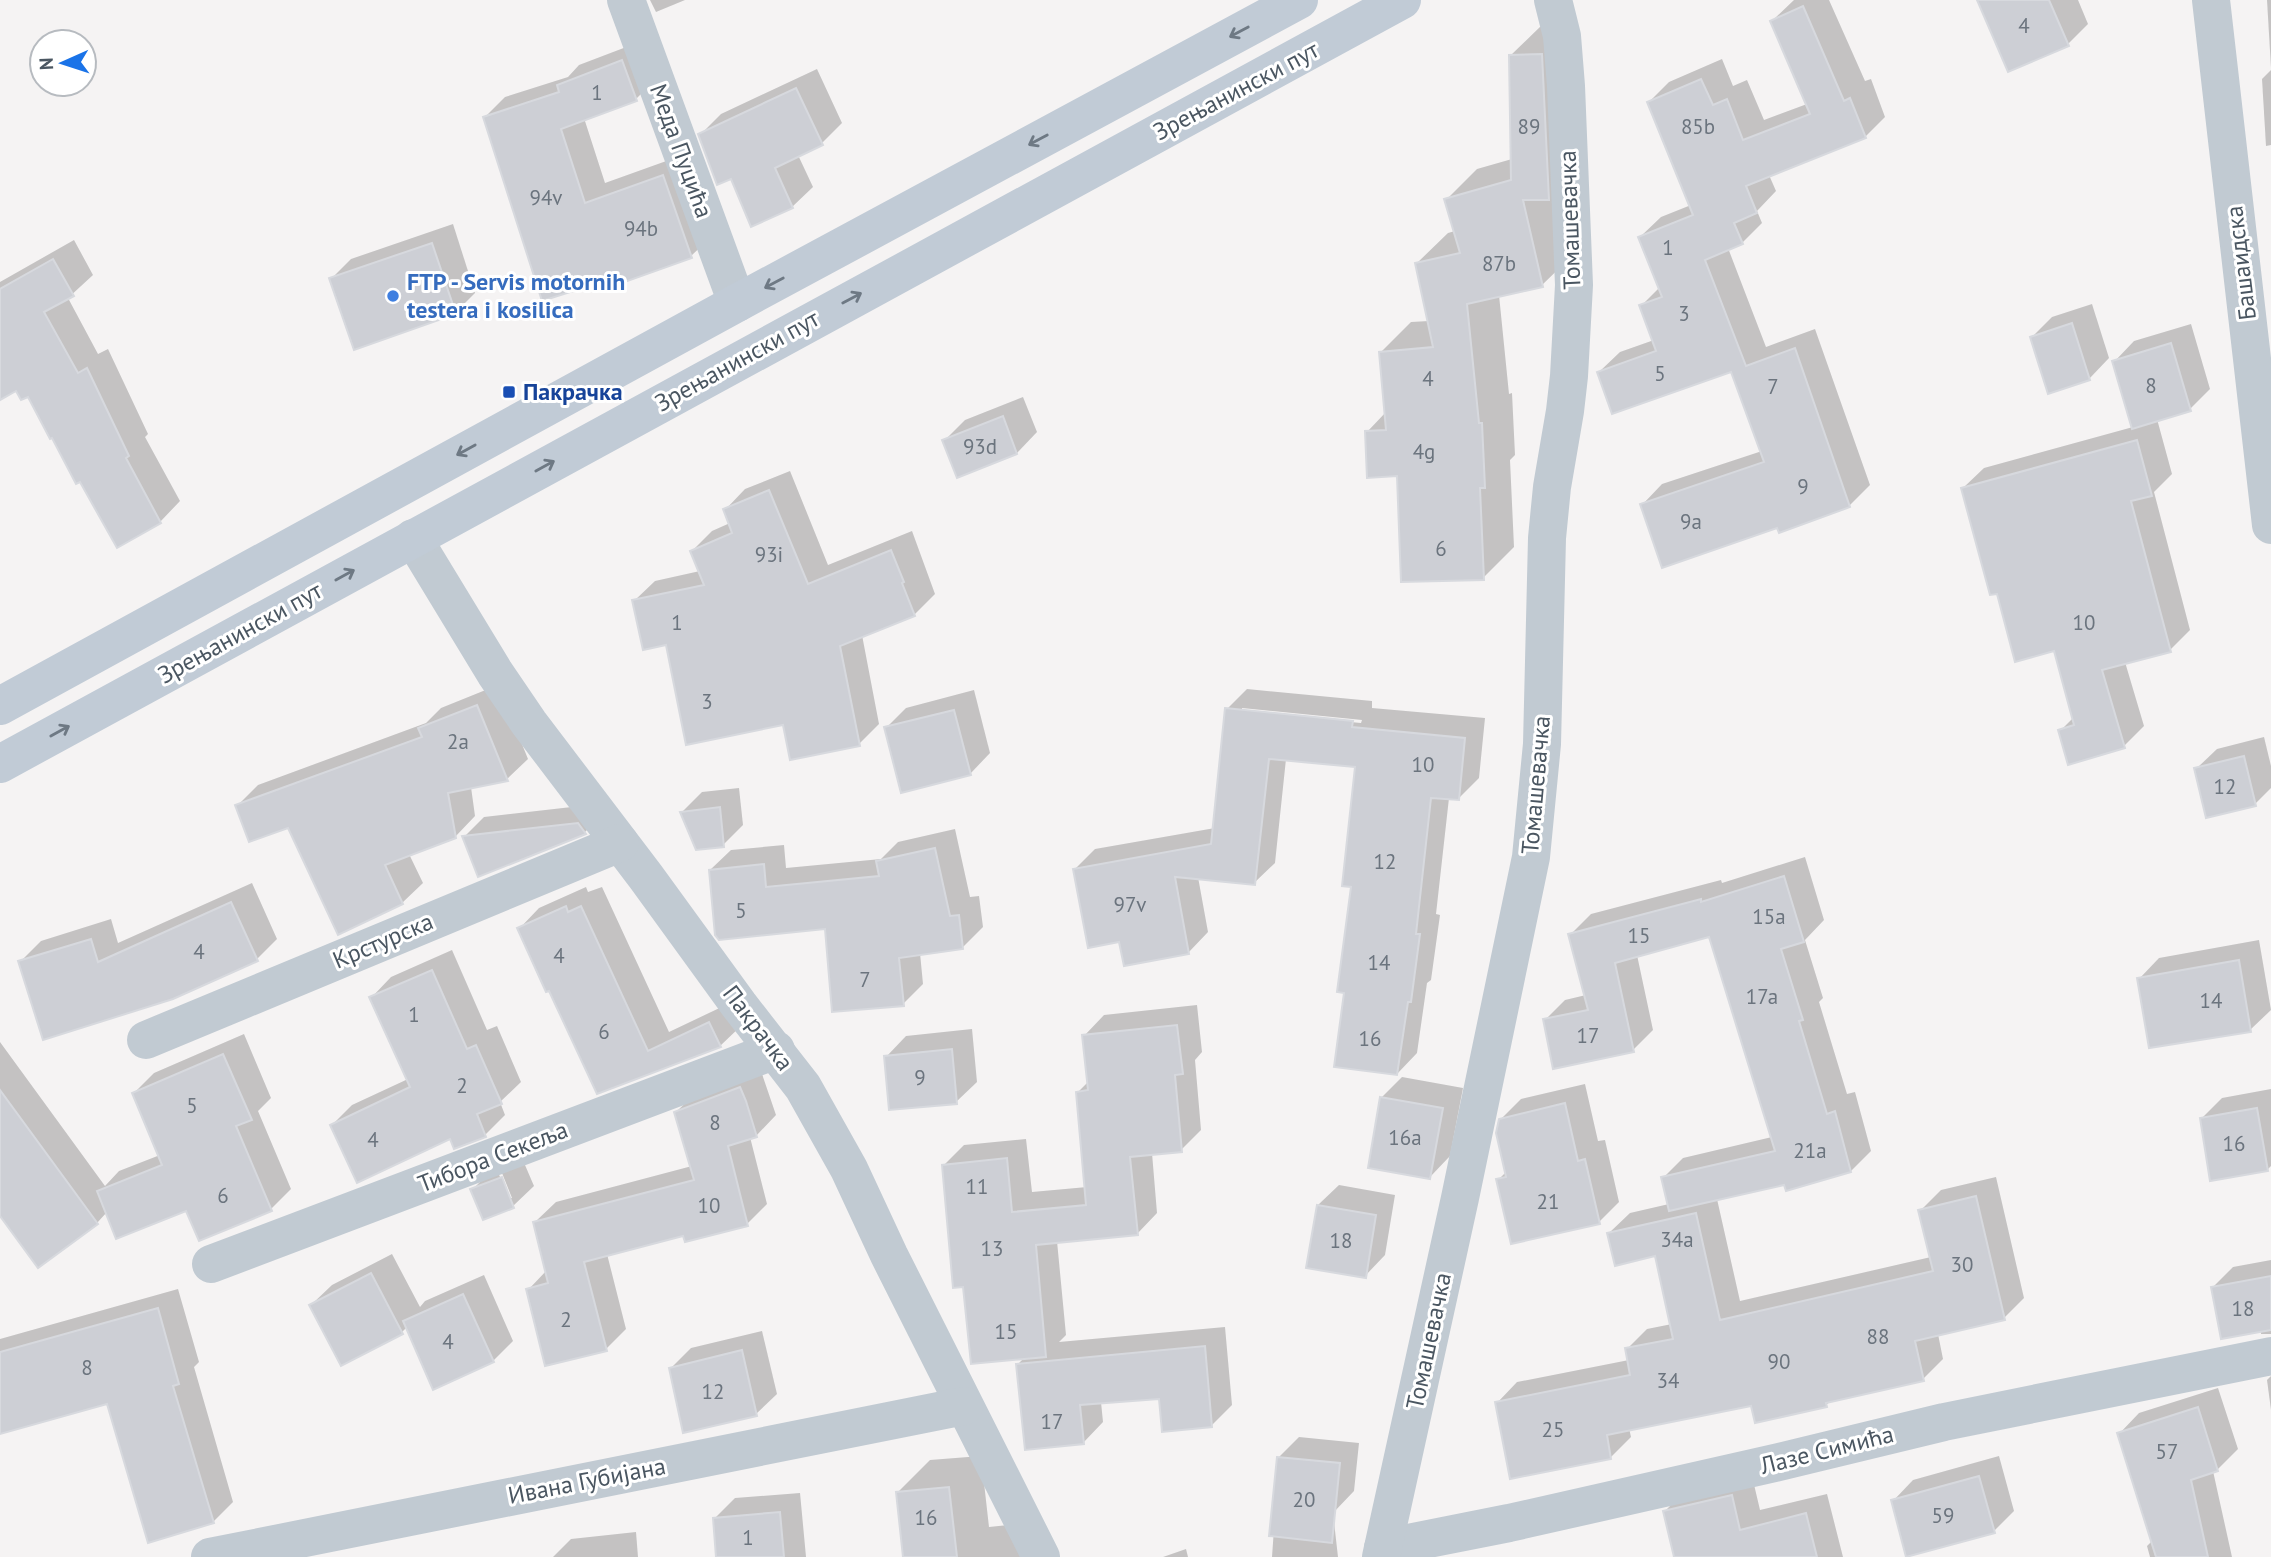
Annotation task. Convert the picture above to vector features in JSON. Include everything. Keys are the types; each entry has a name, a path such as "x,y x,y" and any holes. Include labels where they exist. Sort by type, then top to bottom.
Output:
{"main road":[{"name":"Зрењанински пут","path":"0,706 737,303 1299,0"},
{"name":"Зрењанински пут","path":"0,764 1402,0"}],"street":[{"name":"Меда Пуцића","path":"626,0 737,303"},
{"name":"Томашевачка","path":"1382,1553 1531,857 1542,744 1548,538 1552,487 1569,376 1574,285 1566,86 1562,36 1553,0"},
{"name":"Башаидска","path":"2211,0 2271,525"},
{"name":"Пакрачка","path":"413,538 495,673 530,723 803,1087 849,1169 889,1255 1041,1557"},
{"name":"Крстурска","path":"146,1040 620,843"},
{"name":"Тибора Секеља","path":"211,1264 776,1050"},
{"name":"Лазе Симића","path":"1382,1553 1944,1422 2271,1356"},
{"name":"Ивана Губијана","path":"210,1557 964,1406"}],"building":[{"path":"1977,0 2049,0 2069,46 2008,72"},
{"path":"1803,6 1844,101 1850,98 1866,138 1746,186 1757,213 1734,223 1743,244 1705,260 1746,366 1795,348 1850,507 1779,533 1777,528 1662,568 1640,504 1764,462 1731,372 1612,414 1597,372 1656,351 1639,305 1662,297 1638,237 1693,215 1647,102 1701,79 1713,105 1727,99 1743,140 1810,114 1770,21"},
{"path":"1542,54 1549,200 1523,200 1543,287 1467,304 1479,423 1482,423 1485,488 1480,488 1484,580 1401,582 1397,476 1367,478 1365,431 1386,430 1379,352 1433,347 1415,263 1460,253 1444,199 1511,180 1509,55"},
{"path":"622,60 637,101 561,129 585,203 663,175 692,258 619,284 617,277 542,301 483,117 559,92 557,85"},
{"path":"796,88 823,145 775,168 793,208 751,227 731,179 717,185 698,134"},
{"name":"FTP - Servis motornih testera i kosilica","path":"432,243 456,314 354,350 329,278"},
{"path":"53,259 74,296 44,312 78,373 87,368 129,456 126,458 161,523 117,548 80,482 76,484 28,397 21,400 16,391 0,400 0,289"},
{"path":"2072,323 2090,380 2048,394 2030,337"},
{"path":"2171,343 2191,411 2132,429 2112,361"},
{"path":"1003,416 1017,454 957,478 942,440"},
{"path":"2137,440 2152,496 2131,501 2171,652 2102,670 2125,748 2068,765 2058,730 2074,725 2054,651 2015,662 1997,594 1990,595 1961,488"},
{"path":"769,490 808,584 891,550 904,582 902,583 915,616 840,646 860,746 790,760 783,725 686,745 666,645 643,650 632,600 704,585 690,551 732,533 723,509"},
{"path":"477,705 508,781 448,793 456,838 385,865 403,904 338,935 288,828 249,842 235,805 422,737 418,728"},
{"path":"1225,708 1353,721 1352,727 1465,738 1459,800 1431,798 1416,934 1420,934 1397,1075 1334,1067 1344,993 1337,992 1351,887 1342,886 1355,767 1269,759 1255,885 1175,877 1189,954 1124,966 1119,942 1088,948 1073,869 1211,844"},
{"path":"954,710 971,775 901,793 884,727"},
{"path":"2244,756 2256,806 2206,818 2194,768"},
{"path":"720,807 724,847 696,850 680,812"},
{"path":"578,823 586,834 478,877 462,836"},
{"path":"935,848 950,916 959,915 963,949 899,958 904,1006 832,1012 825,929 719,940 715,935 709,870 764,864 766,887 879,876 876,861"},
{"path":"1784,876 1804,942 1781,949 1803,1020 1799,1021 1827,1114 1835,1111 1851,1172 1786,1191 1784,1185 1669,1211 1661,1177 1775,1151 1709,937 1615,963 1634,1052 1553,1069 1543,1019 1588,1010 1568,934 1701,899 1701,902"},
{"path":"231,902 258,961 173,999 43,1040 18,961 91,939 98,962"},
{"path":"566,906 568,912 581,906 648,1051 709,1022 721,1047 597,1094 517,928"},
{"path":"2239,960 2251,1032 2149,1048 2137,978"},
{"path":"432,970 467,1049 476,1045 502,1104 477,1114 486,1137 454,1149 450,1139 357,1183 330,1125 410,1087 369,997"},
{"path":"1177,1025 1183,1074 1175,1075 1182,1152 1130,1157 1138,1235 1036,1245 1046,1357 971,1364 963,1287 953,1288 942,1165 1007,1158 1012,1212 1086,1205 1076,1092 1088,1090 1082,1035"},
{"path":"952,1049 957,1104 889,1110 884,1056"},
{"path":"223,1054 252,1120 236,1126 272,1211 199,1241 186,1211 116,1239 97,1191 162,1165 132,1093"},
{"path":"740,1087 757,1137 728,1146 748,1226 685,1242 683,1236 584,1262 607,1351 545,1366 526,1289 548,1283 533,1222 694,1180 674,1112"},
{"path":"0,1090 98,1224 38,1268 0,1216"},
{"path":"1380,1097 1443,1108 1430,1179 1368,1168"},
{"path":"1565,1103 1578,1161 1585,1159 1600,1224 1511,1244 1496,1179 1506,1177 1496,1133 1499,1119"},
{"path":"2257,1108 2268,1171 2210,1181 2200,1118"},
{"path":"502,1177 514,1208 483,1220 470,1189"},
{"path":"1976,1196 2005,1320 1915,1341 1924,1381 1826,1403 1827,1407 1755,1423 1751,1406 1607,1435 1611,1459 1510,1479 1495,1402 1630,1375 1625,1348 1673,1339 1655,1256 1615,1266 1607,1233 1696,1213 1720,1320 1933,1271 1918,1210"},
{"path":"1317,1205 1376,1215 1366,1278 1306,1268"},
{"path":"371,1273 403,1334 341,1366 309,1305"},
{"path":"2271,1276 2271,1330 2221,1339 2211,1287"},
{"path":"463,1294 494,1362 433,1390 403,1321"},
{"path":"158,1308 179,1384 173,1386 214,1523 148,1543 107,1404 0,1434 0,1352"},
{"path":"1205,1346 1212,1427 1162,1432 1159,1399 1080,1405 1084,1444 1025,1450 1016,1364"},
{"path":"742,1350 757,1416 683,1433 669,1368"},
{"path":"2198,1407 2218,1471 2191,1480 2208,1557 2156,1557 2117,1433"},
{"path":"1277,1457 1340,1463 1332,1543 1269,1536"},
{"path":"1979,1476 1995,1533 1906,1557 1891,1500"},
{"path":"949,1487 957,1557 903,1557 896,1492"},
{"path":"1732,1495 1740,1530 1806,1513 1817,1557 1674,1557 1663,1511"},
{"path":"780,1512 784,1557 716,1557 713,1518"}],"place":[{"name":"FTP - Servis motornih testera i kosilica","path":"393,296"},
{"name":"Пакрачка","path":"509,392"}]}
